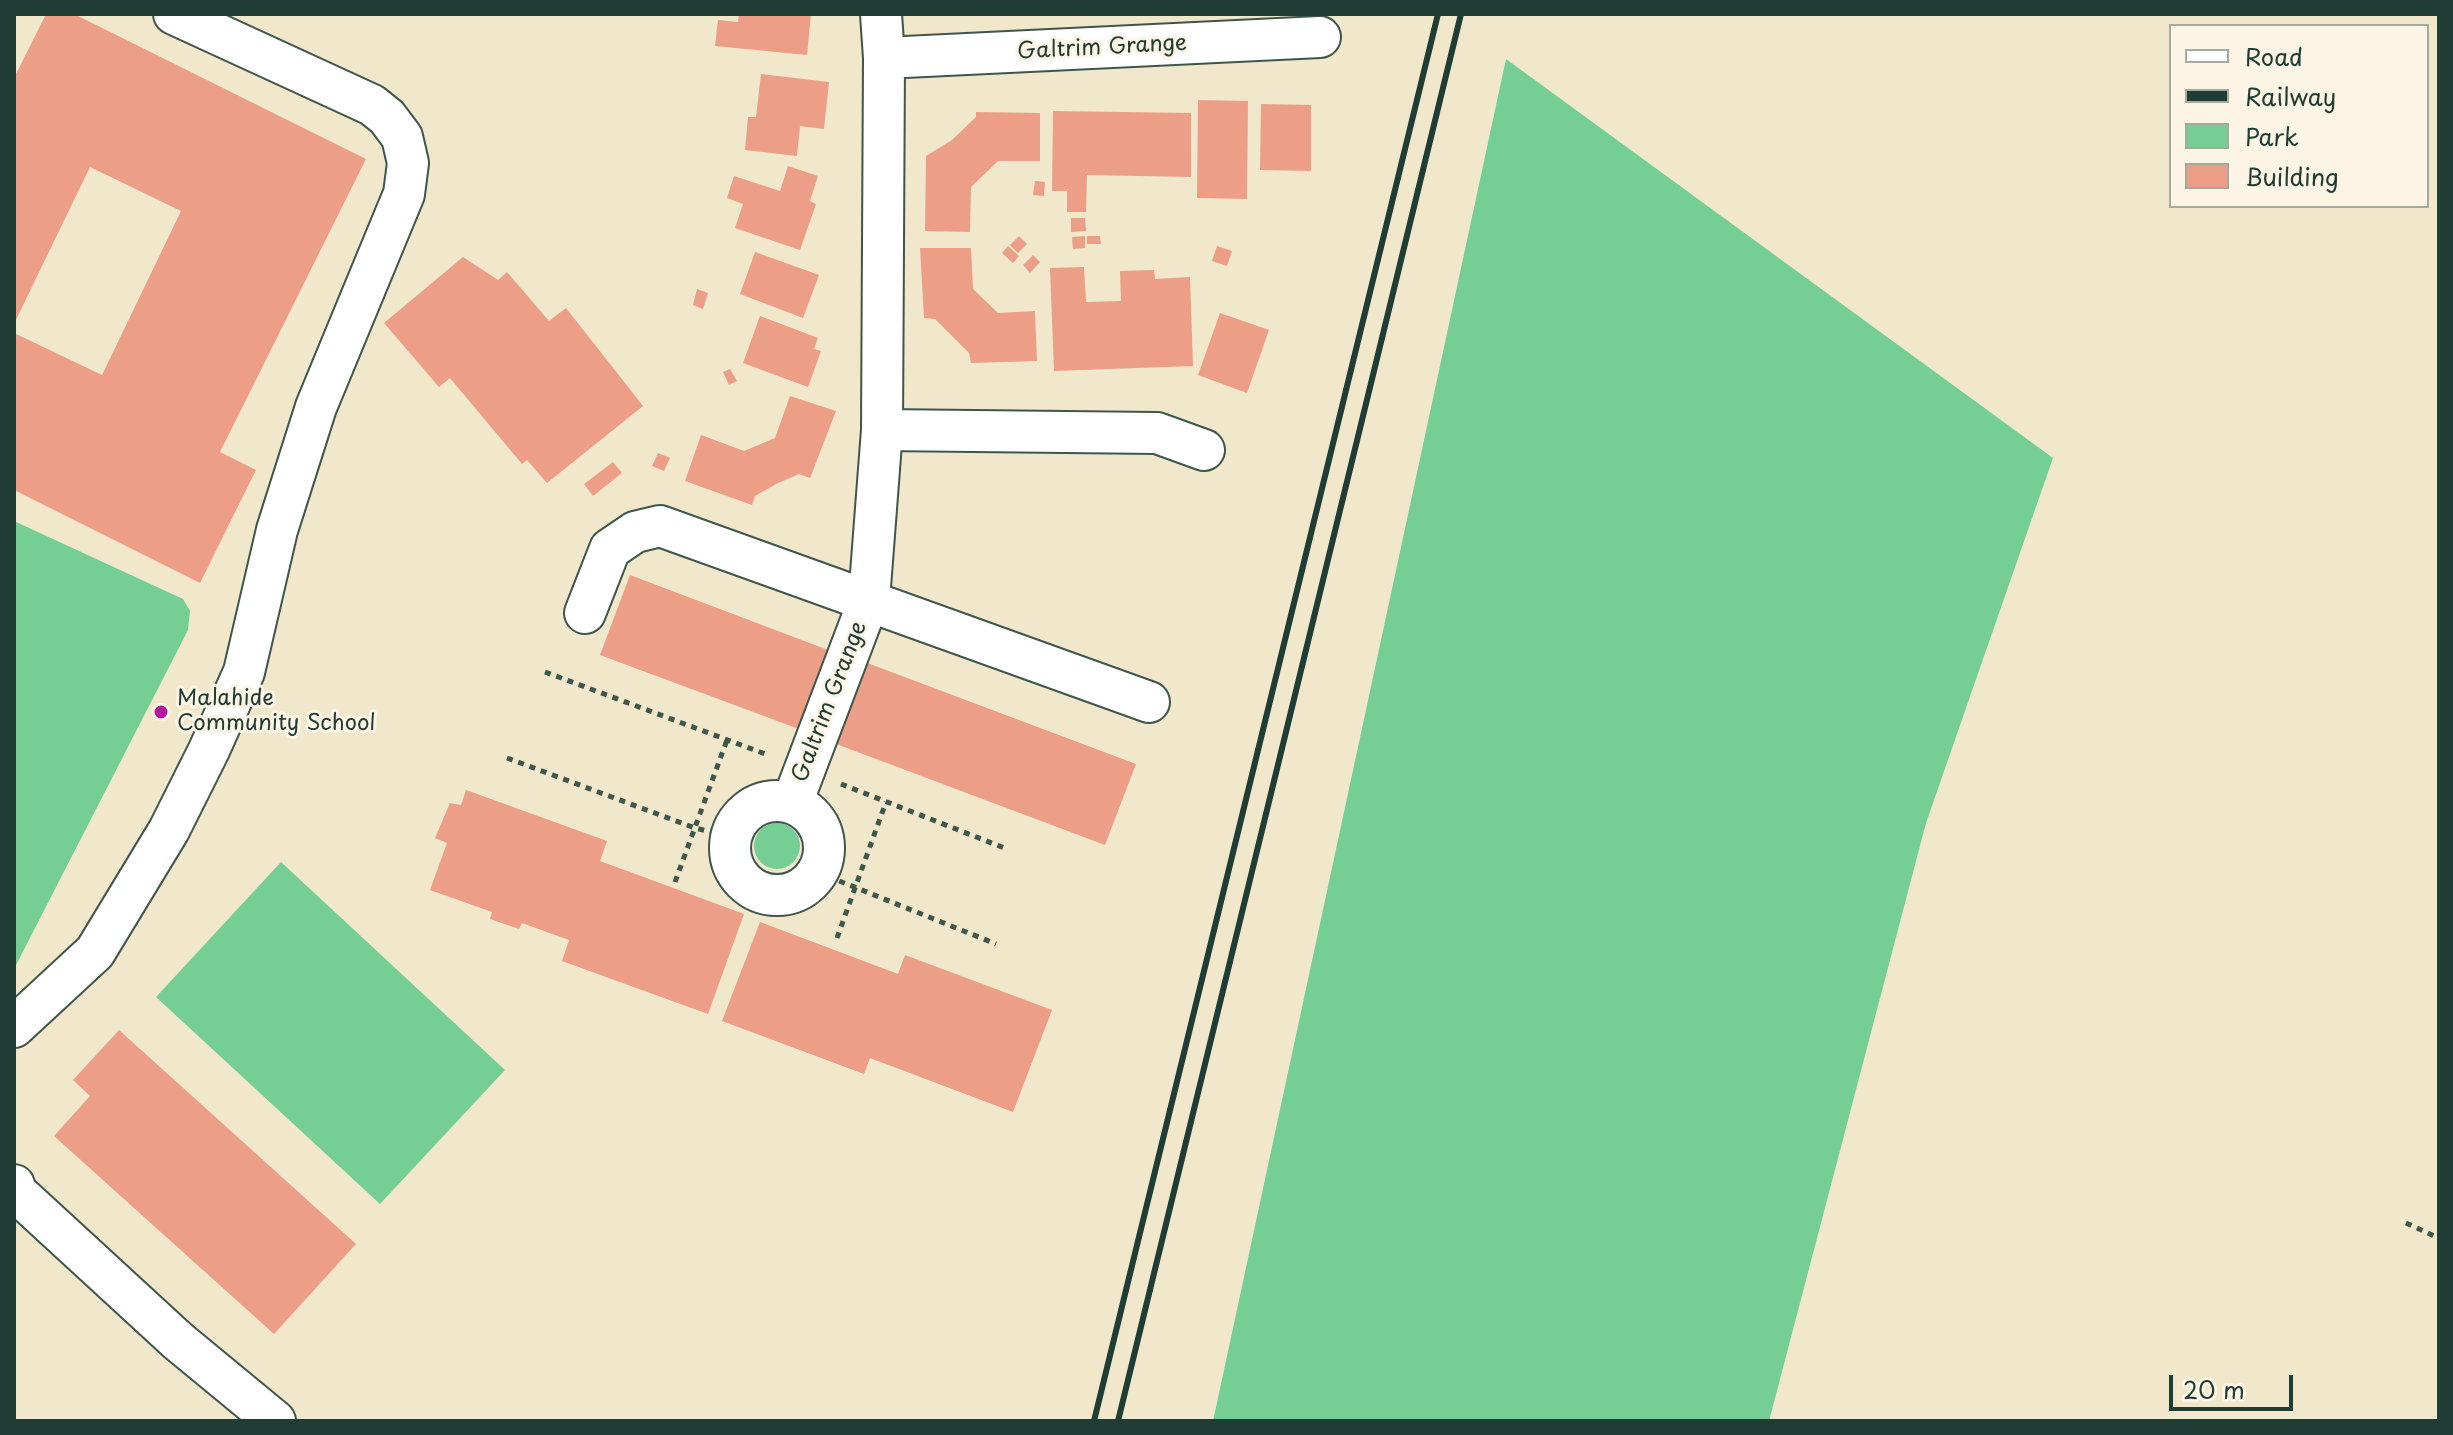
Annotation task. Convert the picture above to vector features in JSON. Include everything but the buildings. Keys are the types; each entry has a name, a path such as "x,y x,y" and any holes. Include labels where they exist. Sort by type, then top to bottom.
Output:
{"street":[{"path":"14,1027 95,952 169,830 209,750 244,672 277,530 316,407 404,194 408,163 402,137 387,117 372,105 174,14"},
{"name":"Galtrim Grange","path":"792,803 869,600 882,430 884,58 881,14"},
{"name":"Galtrim Grange","path":"884,58 1320,37"},
{"path":"882,430 1157,433 1204,450"},
{"name":"Galtrim Grange","path":"585,613 610,549 635,532 660,526 1149,702"},
{"path":"761,803 792,803 806,810 817,822 823,836 824,851 817,872 801,888 787,894 772,894 757,890 744,881 730,853 713,832 737,823 761,803"},
{"path":"14,1185 16,1192 178,1341 275,1421"}],"path":[{"path":"675,882 713,832 727,740"},
{"path":"507,758 713,832"},
{"path":"837,938 886,802"},
{"path":"817,872 996,944"},
{"path":"2406,1223 2439,1238"}],"green space":[{"path":"1506,59 2053,458 1926,823 1769,1421 1213,1421"},
{"path":"14,521 183,599 190,611 188,630 14,969"},
{"path":"777,823 793,830 800,846 793,862 777,869 761,862 754,846 761,830"},
{"path":"281,862 505,1070 380,1204 156,997"}],"railway":[{"path":"1094,1421 1438,14"},
{"path":"1118,1421 1461,14"}],"place":[{"name":"Malahide Community School","path":"161,712"}]}
